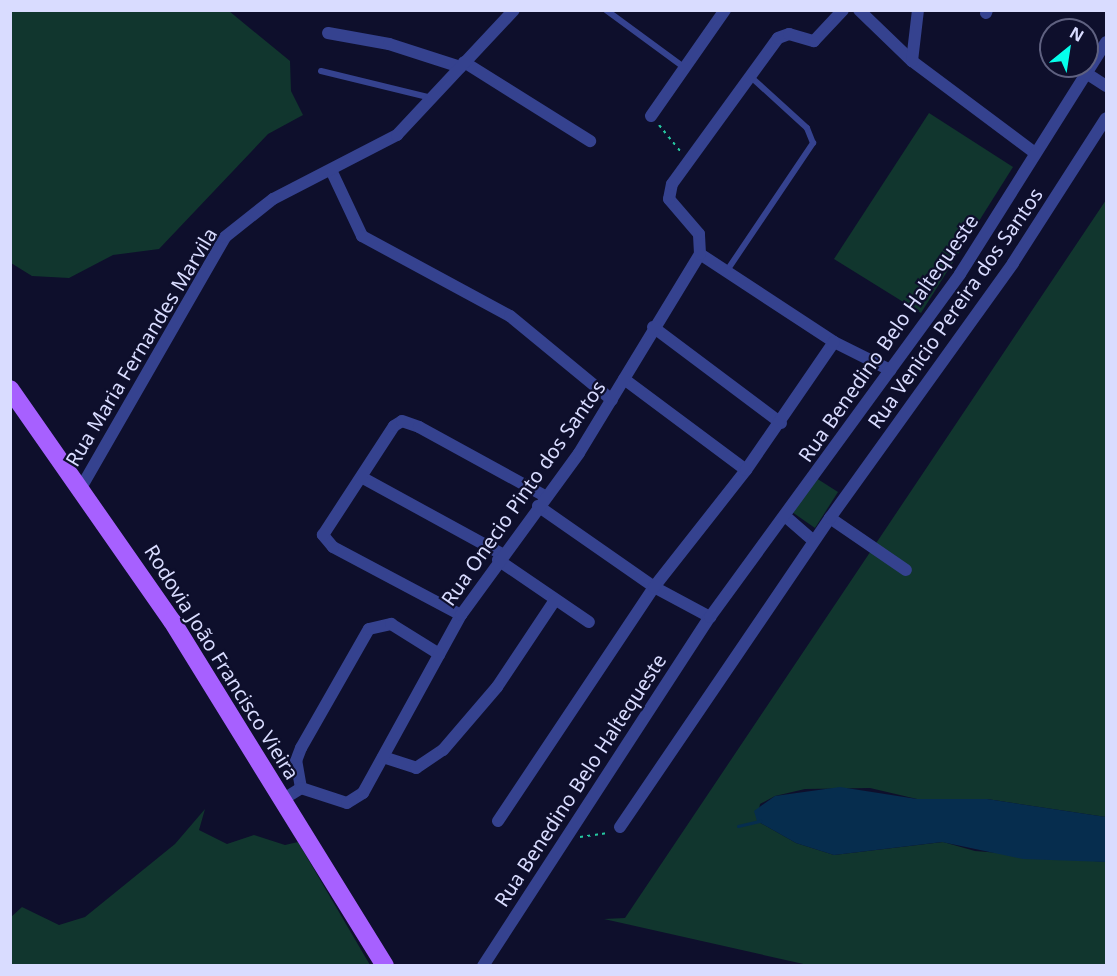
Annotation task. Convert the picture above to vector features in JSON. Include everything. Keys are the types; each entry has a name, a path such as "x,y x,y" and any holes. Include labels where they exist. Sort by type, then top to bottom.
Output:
{"main road":[{"name":"Rodovia João Francisco Vieira","path":"10,389 82,486 386,966"}],"street":[{"name":"Rua Maria Fernandes Marvila","path":"82,486 225,237 273,199 378,149 435,99 462,64 514,10"},
{"path":"843,10 814,41 789,34 778,38 690,162 669,199 699,234 700,254 834,342 890,370"},
{"path":"859,10 912,60 1035,153"},
{"path":"912,60 918,10"},
{"path":"651,116 686,69 722,12"},
{"path":"328,33 389,44 462,64 590,141"},
{"name":"Rua Benedino Belo Haltequeste","path":"483,966 566,834 710,617 960,274 1083,78"},
{"path":"1094,78 1107,86"},
{"name":"Rua Venicio Pereira dos Santos","path":"620,827 830,518 1013,263 1107,118"},
{"path":"331,170 367,241 510,316 612,400"},
{"name":"Rua Onecio Pinto dos Santos","path":"301,788 336,802 355,801 383,757 461,615 612,400 653,327 700,254"},
{"path":"653,327 781,423"},
{"name":"Rua Benedino Belo Haltequeste","path":"498,821 654,587 781,423 834,342"},
{"path":"624,379 746,470"},
{"path":"461,615 327,541 323,535 329,520 363,478 402,421 542,501 654,587 710,617"},
{"path":"363,478 500,557 555,600 589,622"},
{"path":"785,516 814,541"},
{"path":"830,518 906,570"},
{"path":"383,757 416,768 443,750 497,687 555,600"},
{"path":"282,800 301,788 296,761 301,748 369,629 391,624 439,654"}],"lane":[{"path":"606,10 686,69"},
{"path":"321,70 435,99"},
{"path":"726,272 813,143 807,128 751,77"}],"path":[{"path":"651,116 690,162"},
{"path":"566,834 604,837 620,827"}],"green space":[{"path":"10,11 229,11 290,61 291,91 303,115 268,134 159,249 113,255 69,278 32,276 11,263"},
{"path":"929,113 1013,167 921,313 834,259"},
{"path":"1106,200 1106,817 987,799 917,799 870,788 805,789 775,796 760,804 757,821 796,843 834,855 943,842 975,851 1106,862 1106,965 808,965 604,919 625,918"},
{"path":"816,478 838,492 815,528 792,512"},
{"path":"205,809 199,830 227,844 254,835 285,845 298,842 370,965 11,965 11,917 22,907 59,925 85,917 175,844"}],"water":[{"path":"840,787 917,799 987,799 1106,817 1106,862 1023,859 942,842 834,855 796,843 757,821 754,811 775,796"}],"waterway":[{"path":"738,826 760,821"}]}
